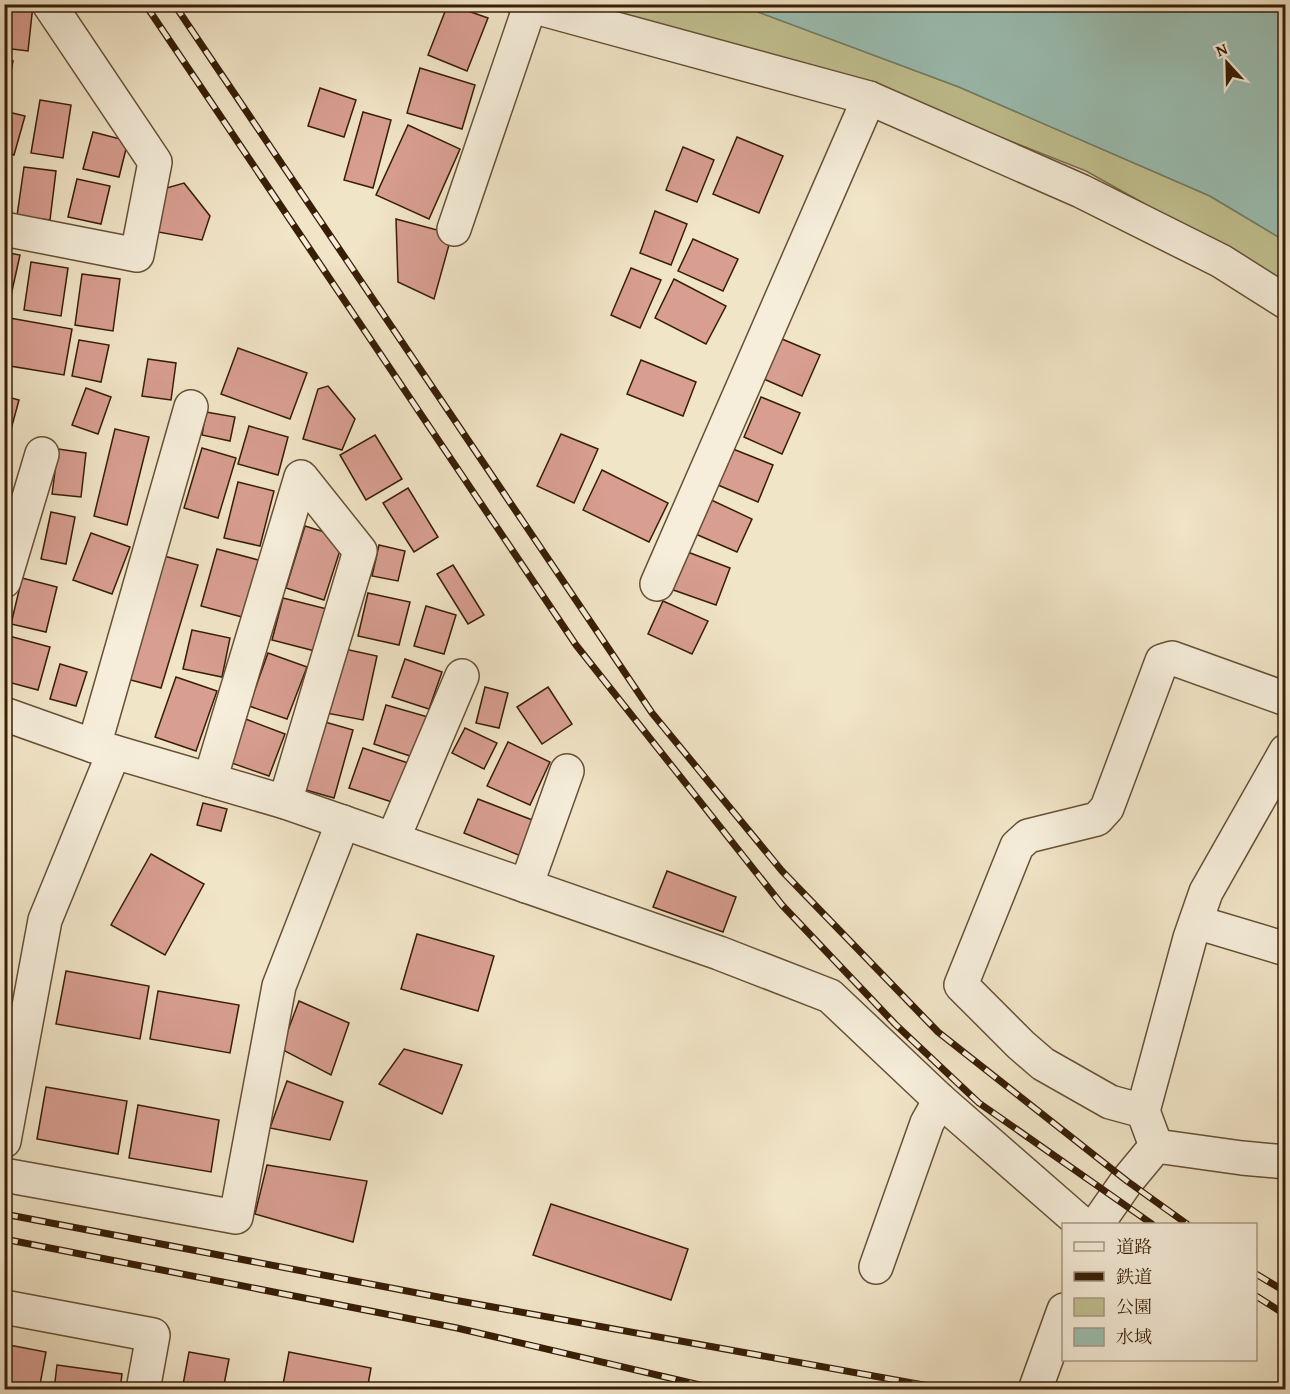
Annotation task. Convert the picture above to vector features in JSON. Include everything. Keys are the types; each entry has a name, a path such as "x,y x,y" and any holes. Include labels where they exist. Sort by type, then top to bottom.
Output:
{"street":[{"path":"4,229 137,255 155,162 50,4"},
{"path":"454,229 527,5 868,98 1080,191 1221,261 1286,302"},
{"path":"657,584 868,98"},
{"path":"4,1141 45,920 104,749 191,407"},
{"path":"4,581 42,454"},
{"path":"210,780 301,477 360,551 285,802"},
{"path":"1143,1111 1110,1102 1043,1064 961,985 1017,846 1029,836 1097,819 1107,808 1162,661 1172,658 1286,699"},
{"path":"393,839 462,676"},
{"path":"4,714 104,749 285,802 719,952 830,996 940,1100 1081,1223"},
{"path":"1156,1146 1143,1111 1190,938 1206,892 1286,751"},
{"path":"526,886 567,771"},
{"path":"4,1175 236,1218 279,986 343,822"},
{"path":"1196,922 1286,949"},
{"path":"876,1267 927,1123 940,1100"},
{"path":"1156,1146 1286,1162"},
{"path":"1098,1223 1127,1181 1156,1146"},
{"path":"4,1307 153,1335 143,1389"},
{"path":"1035,1389 1062,1315"}],"green space":[{"path":"575,5 739,5 959,87 1210,196 1285,241 1285,287 1227,250 1086,171 879,89"}],"water":[{"path":"739,5 1285,5 1285,241 1210,196 959,87"}],"building":[{"path":"4,4 33,5 28,51 4,48"},
{"path":"448,4 488,18 467,71 428,55"},
{"path":"4,60 13,61 6,99 4,99"},
{"path":"420,68 475,85 462,129 407,113"},
{"path":"320,88 356,100 344,137 308,126"},
{"path":"40,100 71,105 63,158 31,153"},
{"path":"4,111 25,116 14,155 4,152"},
{"path":"363,112 391,120 373,188 344,180"},
{"path":"408,125 460,149 429,219 376,195"},
{"path":"93,132 128,141 119,177 83,169"},
{"path":"737,137 783,156 759,213 713,194"},
{"path":"683,147 714,160 697,202 666,190"},
{"path":"24,167 56,171 50,220 17,216"},
{"path":"77,179 110,186 101,224 68,217"},
{"path":"184,183 210,216 202,240 158,232 163,189"},
{"path":"655,211 687,224 671,265 640,253"},
{"path":"396,219 452,234 434,299 398,282"},
{"path":"693,239 738,259 723,291 678,271"},
{"path":"4,252 20,255 8,309 4,309"},
{"path":"31,262 68,268 61,316 24,310"},
{"path":"631,268 661,280 640,328 611,315"},
{"path":"82,274 120,279 113,331 75,325"},
{"path":"674,279 726,306 706,344 655,318"},
{"path":"4,317 72,329 64,375 4,365"},
{"path":"782,339 820,355 802,396 764,379"},
{"path":"79,340 109,345 101,382 72,376"},
{"path":"238,348 307,373 290,419 221,394"},
{"path":"148,359 176,363 171,400 142,396"},
{"path":"641,360 696,382 683,416 627,394"},
{"path":"328,386 355,419 342,450 303,439 318,389"},
{"path":"86,388 111,397 98,434 72,425"},
{"path":"4,396 19,400 7,444 4,443"},
{"path":"761,397 800,413 782,454 744,437"},
{"path":"206,412 235,417 230,441 202,435"},
{"path":"249,426 288,437 278,475 238,464"},
{"path":"115,429 149,437 127,525 94,516"},
{"path":"561,434 598,449 574,503 537,486"},
{"path":"375,435 402,479 366,500 340,455"},
{"path":"202,448 236,458 218,518 184,508"},
{"path":"58,449 86,453 81,497 52,494"},
{"path":"733,449 773,465 758,502 718,485"},
{"path":"602,470 668,503 649,542 583,510"},
{"path":"238,482 274,491 260,546 224,538"},
{"path":"408,488 438,537 414,552 383,503"},
{"path":"707,498 752,519 737,552 691,532"},
{"path":"51,512 75,517 66,564 41,559"},
{"path":"305,526 344,538 324,600 286,588"},
{"path":"91,533 130,547 112,594 73,580"},
{"path":"379,545 405,551 398,581 372,576"},
{"path":"677,548 730,568 716,605 662,586"},
{"path":"217,549 262,561 246,618 201,606"},
{"path":"164,556 198,565 161,688 127,679"},
{"path":"453,565 484,615 468,624 437,574"},
{"path":"22,578 57,587 46,632 11,624"},
{"path":"368,593 410,602 399,645 358,636"},
{"path":"283,598 327,609 315,651 272,640"},
{"path":"663,601 708,621 692,654 648,634"},
{"path":"426,606 456,615 444,654 414,646"},
{"path":"192,630 230,638 222,677 183,669"},
{"path":"9,636 50,647 38,690 4,681 4,651"},
{"path":"340,648 377,656 363,720 326,713"},
{"path":"268,653 307,667 287,719 249,706"},
{"path":"405,659 442,672 429,709 392,697"},
{"path":"60,664 87,672 76,706 50,699"},
{"path":"176,677 217,691 196,751 155,737"},
{"path":"485,687 508,693 499,728 476,723"},
{"path":"548,687 572,724 542,744 517,707"},
{"path":"386,705 428,717 416,758 374,744"},
{"path":"243,718 285,734 269,776 226,761"},
{"path":"325,722 353,730 334,798 306,790"},
{"path":"465,728 497,743 484,769 452,753"},
{"path":"508,742 550,762 530,805 487,786"},
{"path":"363,748 408,763 395,803 349,788"},
{"path":"478,799 535,821 521,856 464,833"},
{"path":"203,803 227,809 221,831 197,825"},
{"path":"151,854 204,884 165,955 111,925"},
{"path":"667,871 736,897 723,932 653,907"},
{"path":"417,934 494,956 478,1011 401,989"},
{"path":"66,971 149,986 140,1039 56,1024"},
{"path":"158,991 239,1005 230,1053 150,1039"},
{"path":"299,1001 349,1023 331,1075 281,1049"},
{"path":"404,1049 462,1065 442,1114 379,1084"},
{"path":"287,1081 343,1102 330,1140 270,1128"},
{"path":"46,1087 127,1101 118,1154 37,1139"},
{"path":"138,1105 219,1120 211,1172 129,1158"},
{"path":"267,1165 367,1181 353,1242 255,1214"},
{"path":"551,1204 688,1249 671,1300 533,1255"},
{"path":"4,1344 46,1352 39,1390 4,1390"},
{"path":"189,1352 229,1359 223,1390 182,1390"},
{"path":"289,1352 371,1368 367,1390 282,1390"},
{"path":"57,1365 122,1374 120,1390 54,1390"}],"railway":[{"path":"145,4 576,645 782,905 895,1024 979,1103 1151,1223"},
{"path":"174,4 652,713 782,871 938,1032 1127,1181 1186,1223"},
{"path":"4,1214 454,1300 951,1390"},
{"path":"4,1239 457,1328 721,1390"},
{"path":"1257,1275 1286,1292"},
{"path":"1257,1297 1286,1315"}]}
